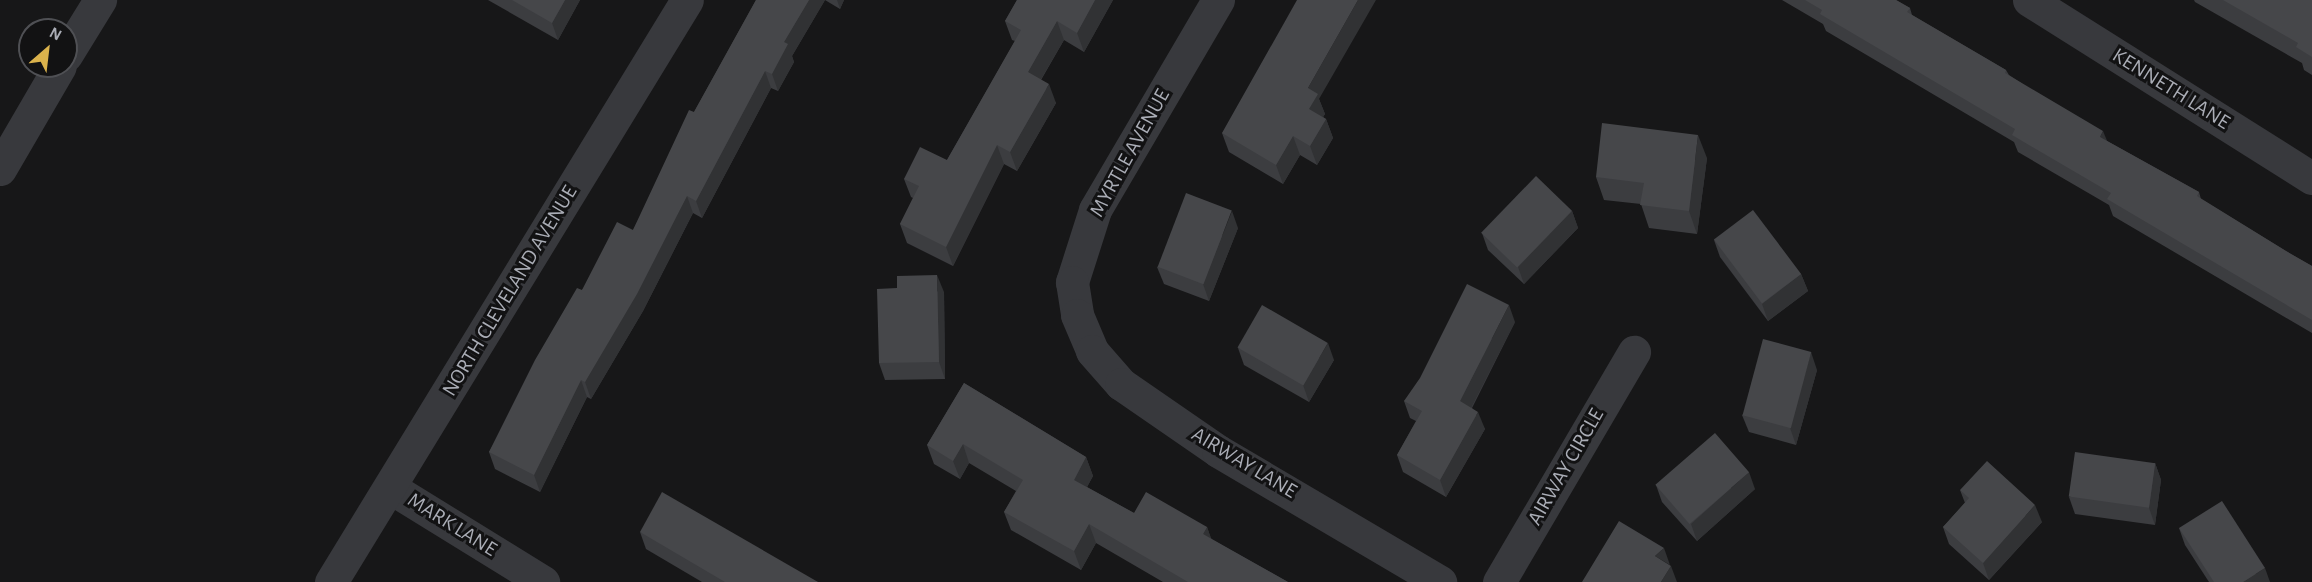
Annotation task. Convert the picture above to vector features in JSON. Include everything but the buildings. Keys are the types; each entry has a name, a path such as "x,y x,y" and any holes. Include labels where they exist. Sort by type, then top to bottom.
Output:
{"street":[{"path":"78,36 100,0"},
{"name":"NORTH CLEVELAND AVENUE","path":"332,582 687,0"},
{"name":"MYRTLE AVENUE","path":"1077,315 1072,282 1095,210 1218,0"},
{"name":"KENNETH LANE","path":"2029,0 2312,178"},
{"path":"0,169 53,78"},
{"name":"AIRWAY LANE","path":"1077,315 1092,351 1121,384 1218,450 1440,582"},
{"name":"AIRWAY CIRCLE","path":"1499,582 1634,352"},
{"name":"MARK LANE","path":"391,488 543,582"}]}
